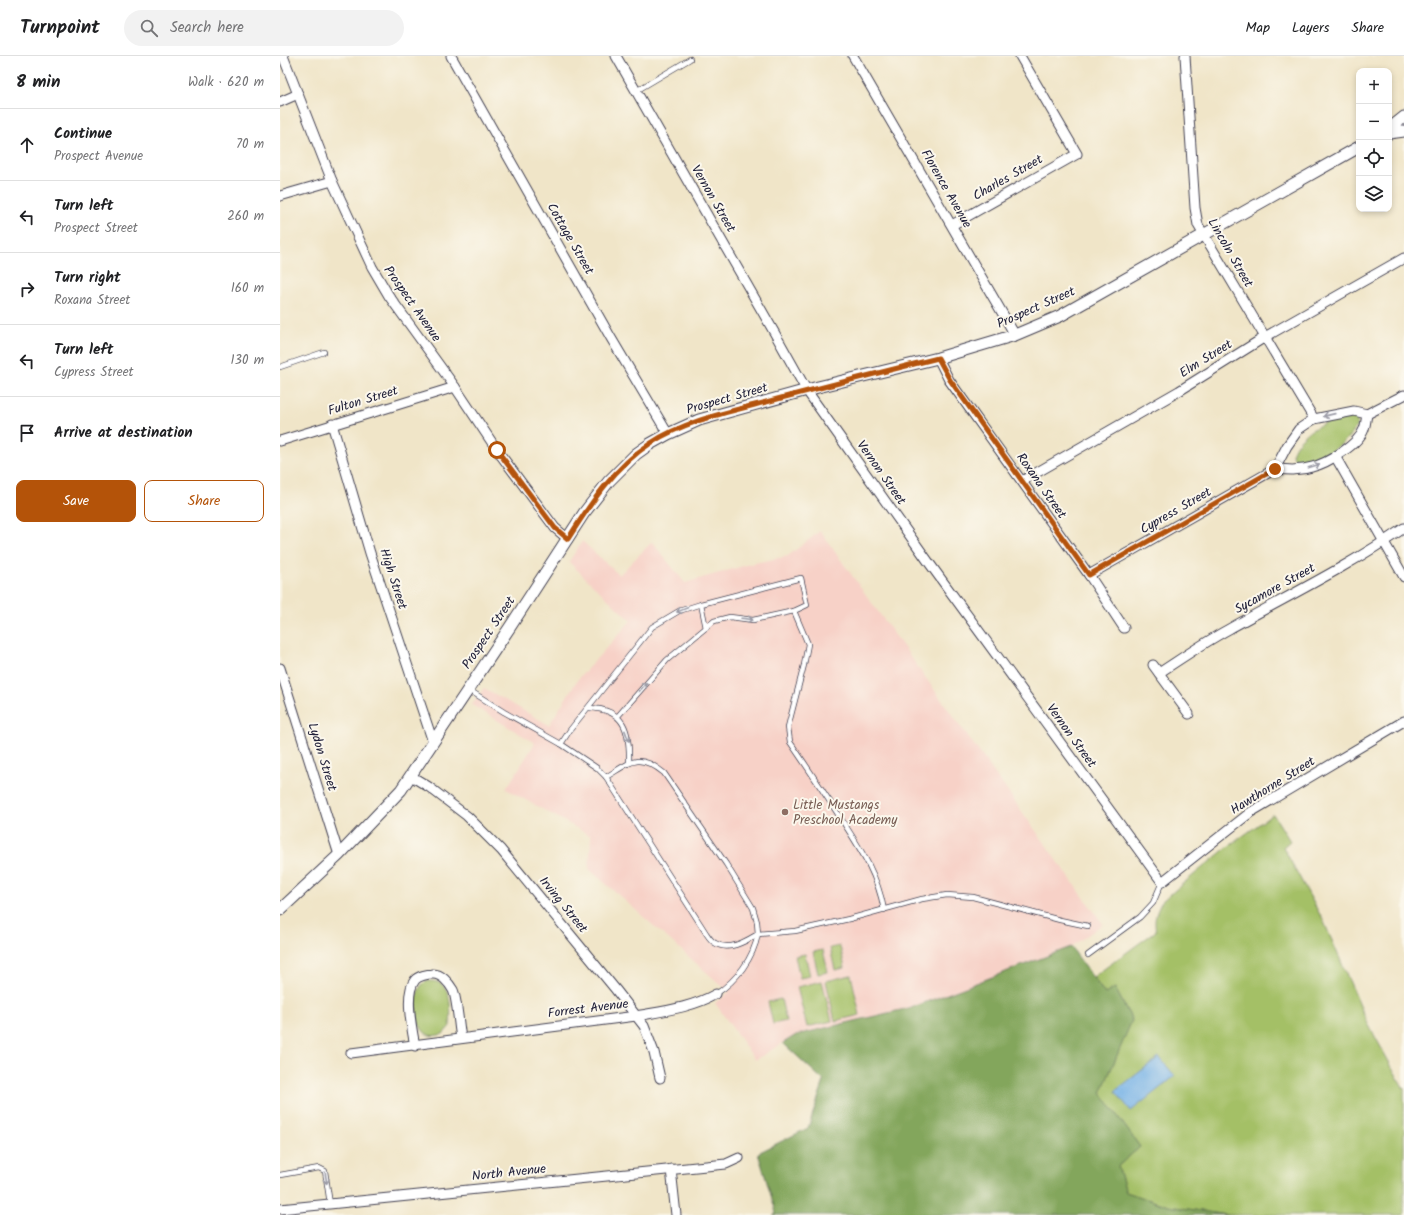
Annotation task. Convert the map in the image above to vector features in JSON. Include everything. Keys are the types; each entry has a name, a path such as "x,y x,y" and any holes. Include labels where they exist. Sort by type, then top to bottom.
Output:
{"street":[{"name":"Prospect Avenue","path":"283,56 332,181 372,267 390,296 455,387 497,450 555,528 568,539"},
{"name":"Cottage Street","path":"451,56 611,338 668,434"},
{"name":"Vernon Street","path":"616,56 807,391 930,564 1162,882"},
{"name":"Florence Avenue","path":"853,56 1015,335"},
{"name":"Charles Street","path":"952,225 1077,154 1020,56"},
{"name":"Lincoln Street","path":"1185,56 1195,208 1198,226 1314,419"},
{"path":"280,102 298,94"},
{"path":"1392,127 1404,117"},
{"path":"1392,133 1404,131"},
{"name":"Prospect Street","path":"280,910 339,855 401,790 584,513 609,480 636,454 650,444 699,420 938,358 1015,335 1060,316 1356,149"},
{"path":"280,196 332,181"},
{"name":"Elm Street","path":"1022,482 1179,391 1265,338 1404,258"},
{"name":"Roxana Street","path":"938,358 950,380 1089,575 1124,628"},
{"name":"Fulton Street","path":"280,441 455,387"},
{"path":"1367,414 1364,430 1356,441 1336,456 1313,467 1297,470 1275,469 1287,446 1300,429 1314,419 1354,411 1367,414 1404,395"},
{"name":"High Street","path":"332,424 370,553 433,742"},
{"path":"1336,456 1404,577"},
{"name":"Cypress Street","path":"1089,575 1275,469"},
{"name":"Sycamore Street","path":"1189,714 1156,669 1339,569 1385,542 1404,528"},
{"name":"Lydon Street","path":"280,668 339,855"},
{"name":"Hawthorne Street","path":"1162,882 1251,812 1404,722"},
{"name":"Irving Street","path":"411,776 429,787 467,816 501,850 644,1026 654,1052 660,1078"},
{"path":"415,1046 410,1019 410,993 415,980 433,973 441,976 454,991 461,1038"},
{"name":"Forrest Avenue","path":"351,1053 415,1046 461,1038 636,1016 676,1009 705,1000 716,994"},
{"name":"North Avenue","path":"280,1209 726,1164 739,1158"},
{"path":"671,1170 676,1215"}],"lane":[{"path":"636,91 690,59"},
{"path":"280,367 324,352"},
{"path":"561,744 570,730 652,628 679,611 801,578 807,605 794,611 753,620 730,617 714,621 667,660 618,716"},
{"path":"701,604 706,628"},
{"path":"794,611 808,644 788,727 790,742 865,855 881,894 884,910"},
{"path":"468,690 561,744 597,768 606,777 706,933 715,943 724,946 735,946 758,934 795,931 849,919 922,899 947,895 973,897 1088,926"},
{"path":"589,708 600,708 618,716 622,721 629,743 629,763"},
{"path":"606,777 629,763 640,760 652,764 664,773 726,864 753,908 757,922 758,934 755,947 743,969 732,981 716,994"},
{"path":"1088,955 1140,917 1153,903 1162,882"},
{"path":"280,1175 319,1168 325,1171 330,1204"}],"shaded area":[{"name":"Little Mustangs Preschool Academy","path":"820,531 1103,924 1071,947 913,1007 796,1035 755,1060 715,1003 729,992 589,869 591,836 506,789 535,743 472,705 484,688 549,725 578,679 631,621 569,562 582,541 619,575 652,542 685,583 750,564 788,556"}],"green space":[{"path":"1350,417 1358,419 1356,427 1340,445 1329,453 1317,459 1306,461 1297,461 1292,455 1295,447 1307,433 1324,423"},
{"path":"1273,814 1290,841 1283,847 1324,922 1367,1022 1404,1089 1404,1215 1227,1215 1168,1206 1126,1192 1118,1166 1140,1147 1101,1093 1132,1020 1115,988 1105,994 1093,977 1156,931 1155,919 1162,901 1225,849"},
{"path":"840,946 845,968 835,970 830,948"},
{"path":"1071,947 1105,994 1115,988 1132,1020 1101,1093 1140,1147 1118,1166 1126,1192 1168,1206 1227,1215 773,1215 776,1212 758,1153 808,1128 824,1081 783,1043 796,1035 913,1007"},
{"path":"823,950 828,972 818,974 813,952"},
{"path":"805,954 810,976 800,978 795,956"},
{"path":"851,975 860,1015 835,1021 826,981"},
{"path":"428,981 436,982 445,987 449,997 450,1026 443,1034 433,1036 427,1034 423,1030 419,1023 416,1007 418,990 422,984"},
{"path":"822,981 832,1021 807,1027 797,987"},
{"path":"781,999 786,1021 773,1024 768,1002"}],"water":[{"path":"1159,1057 1175,1076 1131,1111 1115,1091"}],"place":[{"name":"Little Mustangs Preschool Academy","path":"785,812"}],"route":[{"path":"497,450 555,528 568,539 584,513 609,480 636,454 650,444 678,429 699,420 818,387 938,358 950,380 1089,575 1275,469"}]}
